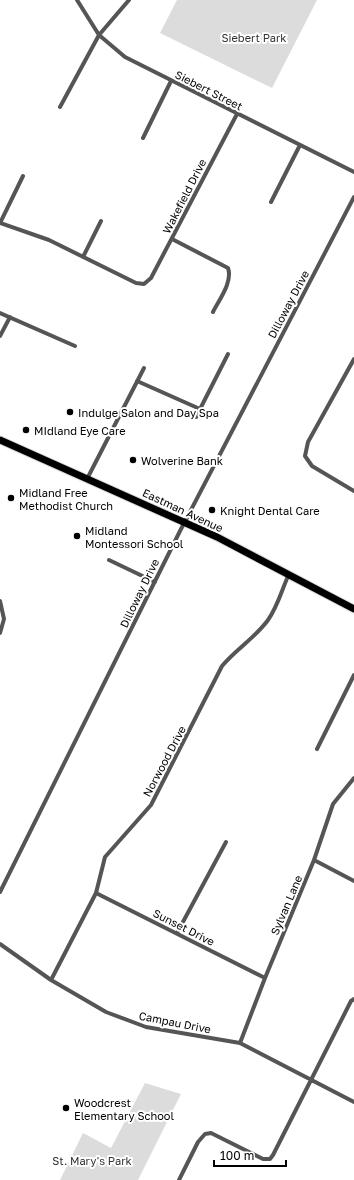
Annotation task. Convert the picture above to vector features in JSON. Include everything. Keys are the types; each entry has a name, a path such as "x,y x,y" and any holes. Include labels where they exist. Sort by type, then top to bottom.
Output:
{"main road":[{"name":"Eastman Avenue","path":"0,440 184,522 289,574 354,609"}],"street":[{"name":"Siebert Street","path":"77,0 99,35 125,58 354,172"},
{"path":"60,107 99,35 129,0"},
{"path":"143,138 171,81"},
{"name":"Wakefield Drive","path":"83,257 136,283 144,284 148,282 237,114"},
{"path":"272,202 300,145"},
{"path":"24,176 0,223 49,240 83,257 101,222"},
{"name":"Dilloway Drive","path":"0,892 184,522 354,197"},
{"path":"172,239 228,268 230,273 228,281 213,312"},
{"path":"0,313 75,346"},
{"path":"0,336 10,317"},
{"path":"196,418 228,354"},
{"path":"354,359 308,442 305,456 312,466 354,491"},
{"path":"87,479 144,368"},
{"path":"137,381 200,409"},
{"path":"109,560 155,582"},
{"name":"Norwood Drive","path":"51,980 96,893 105,857 151,805 222,666 232,654 255,635 269,619 278,602 289,574"},
{"path":"0,601 4,619 0,633"},
{"path":"317,749 354,675"},
{"name":"Sylvan Lane","path":"240,1043 264,978 314,860 333,804 354,778"},
{"path":"177,933 226,842"},
{"path":"314,860 354,881"},
{"name":"Sunset Drive","path":"96,893 264,978"},
{"name":"Campau Drive","path":"0,944 51,980 100,1010 140,1026 240,1043 354,1102"},
{"path":"179,1180 201,1137 205,1134 211,1133 263,1159 270,1159 351,1001 354,999"}],"green space":[{"name":"Siebert Park","path":"177,0 317,0 272,88 160,33"},
{"name":"St. Mary's Park","path":"145,1083 181,1094 138,1180 60,1180 83,1133 111,1148"}],"place":[{"name":"Indulge Salon and Day Spa","path":"70,412"},
{"name":"MIdland Eye Care","path":"26,430"},
{"name":"Wolverine Bank","path":"133,460"},
{"name":"Midland Free Methodist Church","path":"11,498"},
{"name":"Knight Dental Care","path":"212,510"},
{"name":"Midland Montessori School","path":"77,536"},
{"name":"Woodcrest Elementary School","path":"66,1108"}]}
